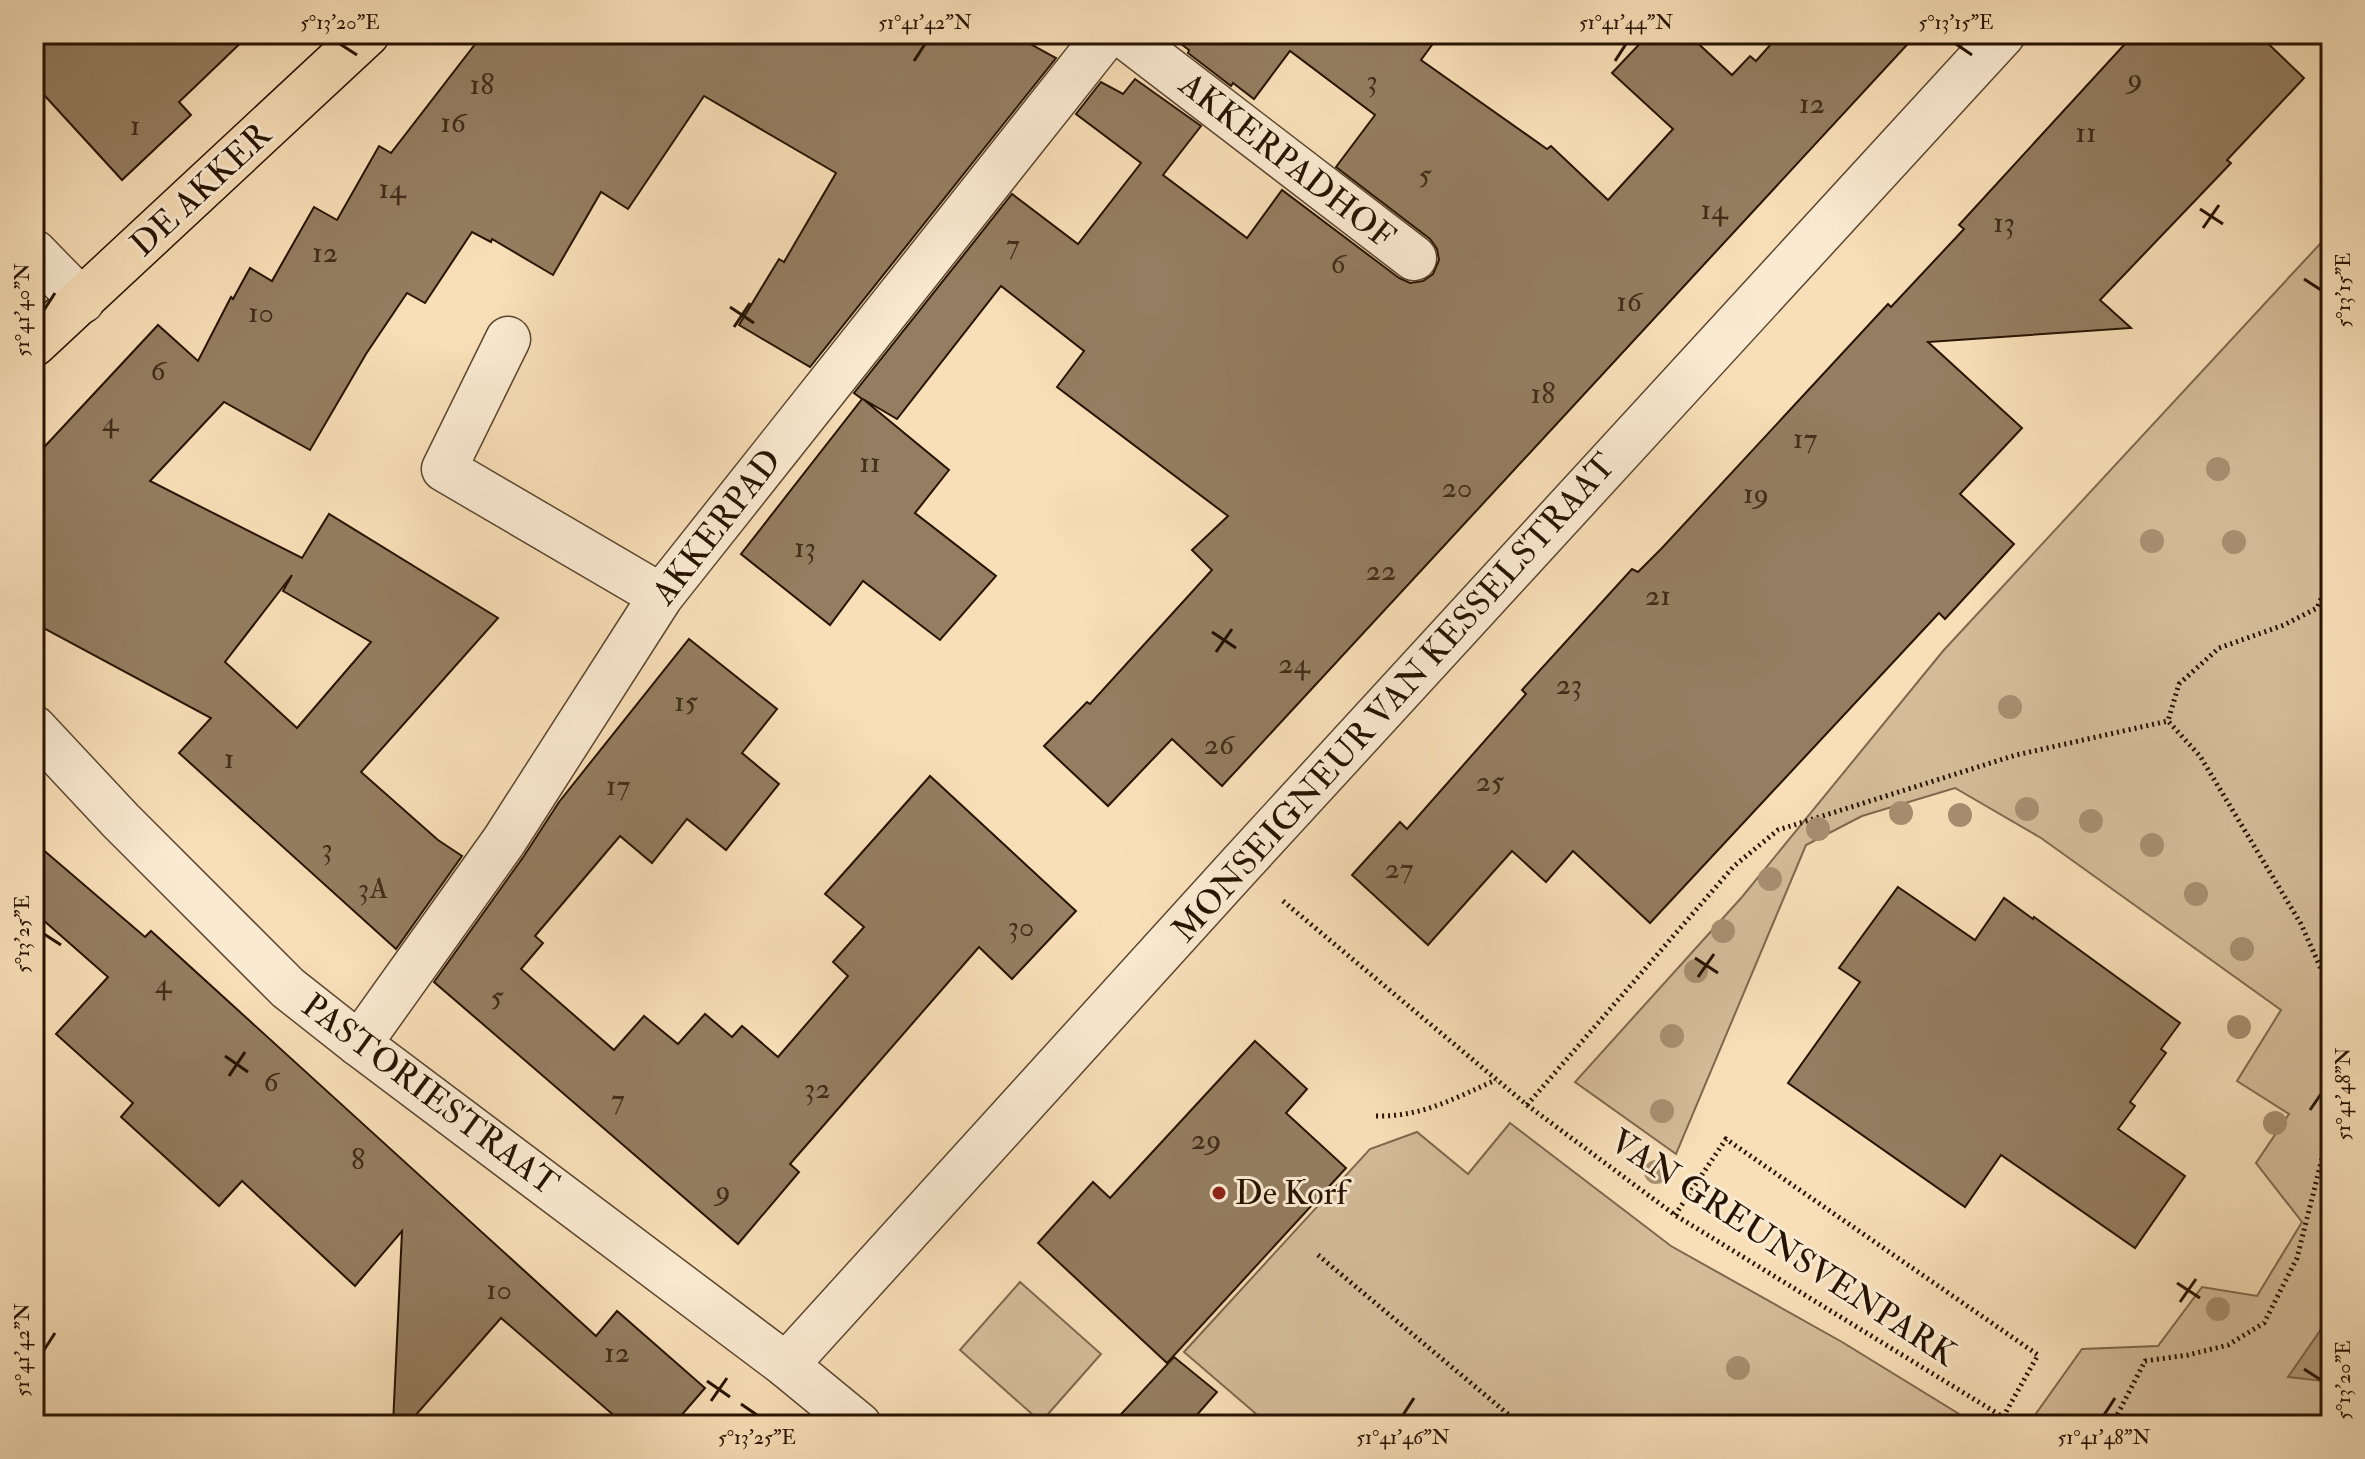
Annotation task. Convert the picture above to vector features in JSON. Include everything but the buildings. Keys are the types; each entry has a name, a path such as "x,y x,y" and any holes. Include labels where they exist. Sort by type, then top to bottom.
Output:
{"main road":[{"name":"DE AKKER","path":"34,344 367,34"}],"street":[{"name":"AKKERPAD","path":"359,1044 504,841 661,596 1107,34"},
{"name":"AKKERPADHOF","path":"1122,34 1414,258"},
{"name":"MONSEIGNEUR VAN KESSELSTRAAT","path":"786,1365 2003,34"},
{"path":"34,252 82,301"},
{"path":"508,339 444,469 661,596"},
{"name":"PASTORIESTRAAT","path":"34,728 121,821 288,988 786,1365 859,1425"}],"path":[{"path":"2168,721 2179,684 2219,648 2284,625 2317,608 2331,577"},
{"path":"2168,721 2200,756 2301,924 2331,991"},
{"path":"1527,1105 1734,866 1778,830 2016,755 2168,721"},
{"name":"VAN GREUNSVENPARK","path":"1240,865 1527,1105 1675,1215 2016,1425"},
{"path":"1376,1116 1421,1112 1496,1080"},
{"path":"2112,1425 2145,1361 2228,1345 2264,1323 2297,1258 2331,1123"},
{"path":"1675,1215 1726,1139 2038,1355 2003,1417"},
{"path":"1318,1255 1521,1425"}],"shaded area":[{"path":"2331,232 2331,1425 2050,1425 2035,1415 2082,1349 2158,1346 2202,1287 2257,1296 2302,1222 2256,1163 2289,1114 2237,1081 2281,1010 2041,838 1955,788 1862,816 1806,845 1676,1154 1575,1082 1742,897 1943,651"},
{"path":"1510,1123 1671,1246 1842,1342 1977,1425 1269,1425 1184,1352 1370,1149 1417,1132 1468,1174"},
{"path":"1020,1282 1101,1354 1041,1422 960,1350"},
{"path":"2331,1315 2331,1382 2288,1377"}],"place":[{"name":"De Korf","path":"1219,1193"}]}
